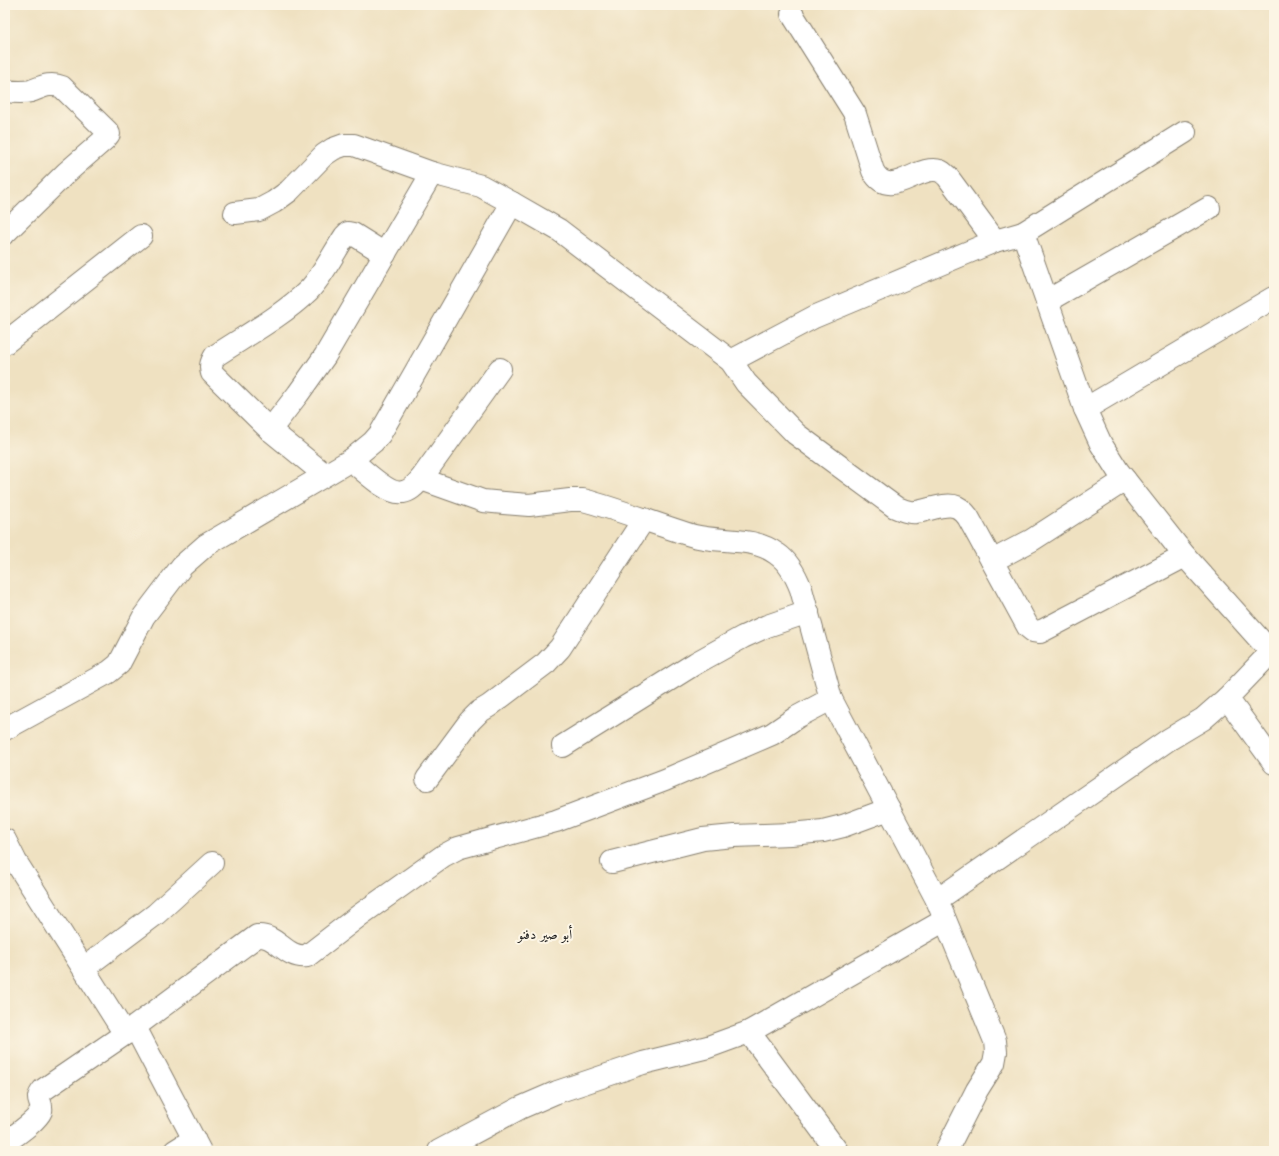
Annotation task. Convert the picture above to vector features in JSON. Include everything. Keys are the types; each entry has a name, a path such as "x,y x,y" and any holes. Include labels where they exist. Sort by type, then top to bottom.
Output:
{"street":[{"path":"792,14 855,114 873,171 877,178 884,183 893,183 930,170 940,171 947,176 995,241"},
{"path":"5,91 15,93 30,91 46,85 56,84 62,87 108,131 109,134 56,182 5,233"},
{"path":"731,361 814,317 995,241 1023,233 1185,132"},
{"path":"235,213 259,210 274,202 289,191 324,155 333,149 344,145 354,145 432,173 481,186 559,230 731,361 746,383 796,434 895,507 905,511 916,512 944,506 955,506 962,510 968,517 1028,627 1034,631 1040,632 1185,556"},
{"path":"270,430 325,356 432,173"},
{"path":"5,729 110,672 119,664 144,616 182,566 206,546 324,474 351,460 373,442 380,434 512,203"},
{"path":"1047,301 1208,208"},
{"path":"324,474 270,430 212,374 210,368 211,362 215,356 287,309 309,289 324,272 348,233 353,234 385,254"},
{"path":"937,900 1168,740 1203,719 1227,698 1272,651 1185,556 1125,480 1101,444 1085,408 1023,233"},
{"path":"5,343 141,236"},
{"path":"1085,408 1273,298"},
{"path":"351,460 389,490 397,493 411,489 421,479 500,369"},
{"path":"421,479 482,500 529,505 583,500 696,536 730,539 761,545 778,554 794,572 808,612 831,699 937,900 995,1041 996,1052 994,1063 977,1090 946,1151"},
{"path":"992,561 1039,536 1125,480"},
{"path":"427,778 470,721 479,712 546,663 560,648 644,519"},
{"path":"563,746 696,663 743,637 767,626 808,612"},
{"path":"1227,698 1274,763"},
{"path":"5,1143 36,1118 41,1107 39,1095 43,1090 130,1030 257,936 264,935 270,938 292,954 299,957 307,956 360,915 443,856 458,848 556,821 665,780 772,734 797,717 831,699"},
{"path":"612,862 703,839 823,831 843,826 889,809"},
{"path":"5,840 16,862 84,968 130,1030 197,1145 175,1151"},
{"path":"84,968 156,914 212,863"},
{"path":"439,1151 520,1108 557,1092 643,1063 708,1047 749,1032 945,920"},
{"path":"749,1032 837,1151"}],"district":[{"name":"أبو صير دفنو","path":"545,935"}]}
